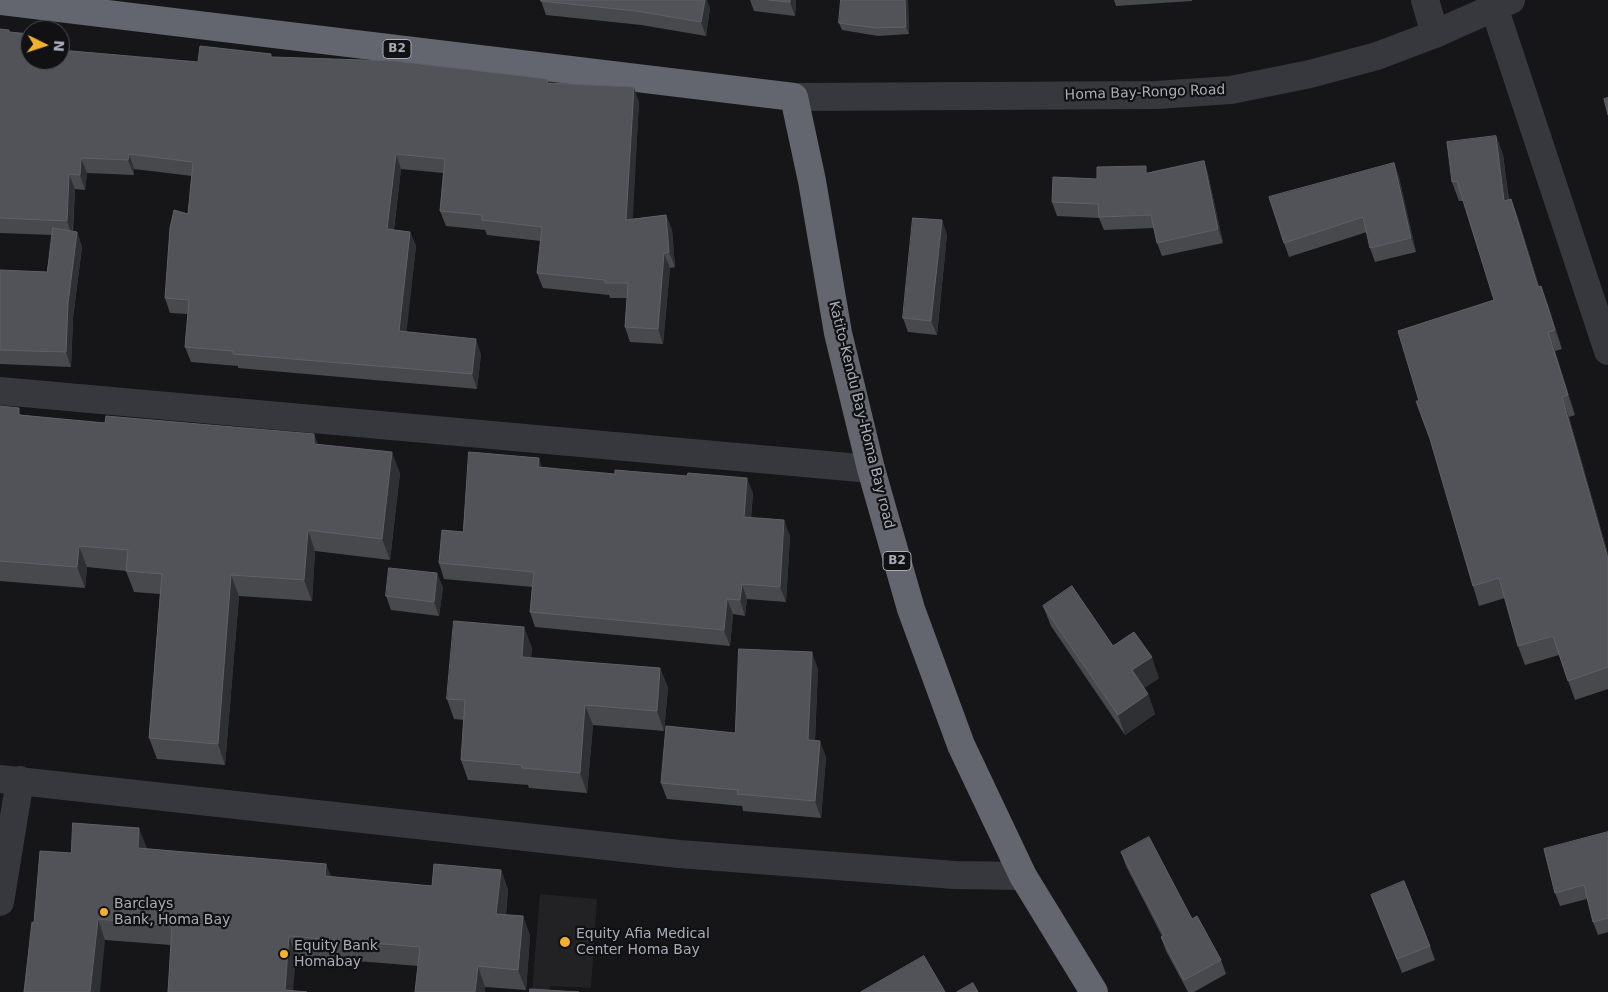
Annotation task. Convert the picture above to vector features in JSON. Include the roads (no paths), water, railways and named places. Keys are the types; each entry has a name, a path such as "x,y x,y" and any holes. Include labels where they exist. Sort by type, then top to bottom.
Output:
{"highway":[{"name":"B2","path":"0,1 794,97"},
{"name":"Katito-Kendu Bay-Homa Bay road","path":"794,97 812,181 838,333 871,469 911,609 961,744 1023,876 1094,992"}],"street":[{"path":"1425,0 1434,34"},
{"path":"1503,4 1608,351"},
{"name":"Homa Bay-Rongo Road","path":"794,97 1158,95 1231,90 1376,56 1434,34 1503,4"},
{"path":"0,391 871,469"},
{"path":"0,902 10,780 679,854 955,875 1023,876"}],"place":[{"name":"Barclays Bank, Homa Bay","path":"104,912"},
{"name":"Equity Afia Medical Center Homa Bay","path":"565,942"},
{"name":"Equity Bank Homabay","path":"284,954"}]}
